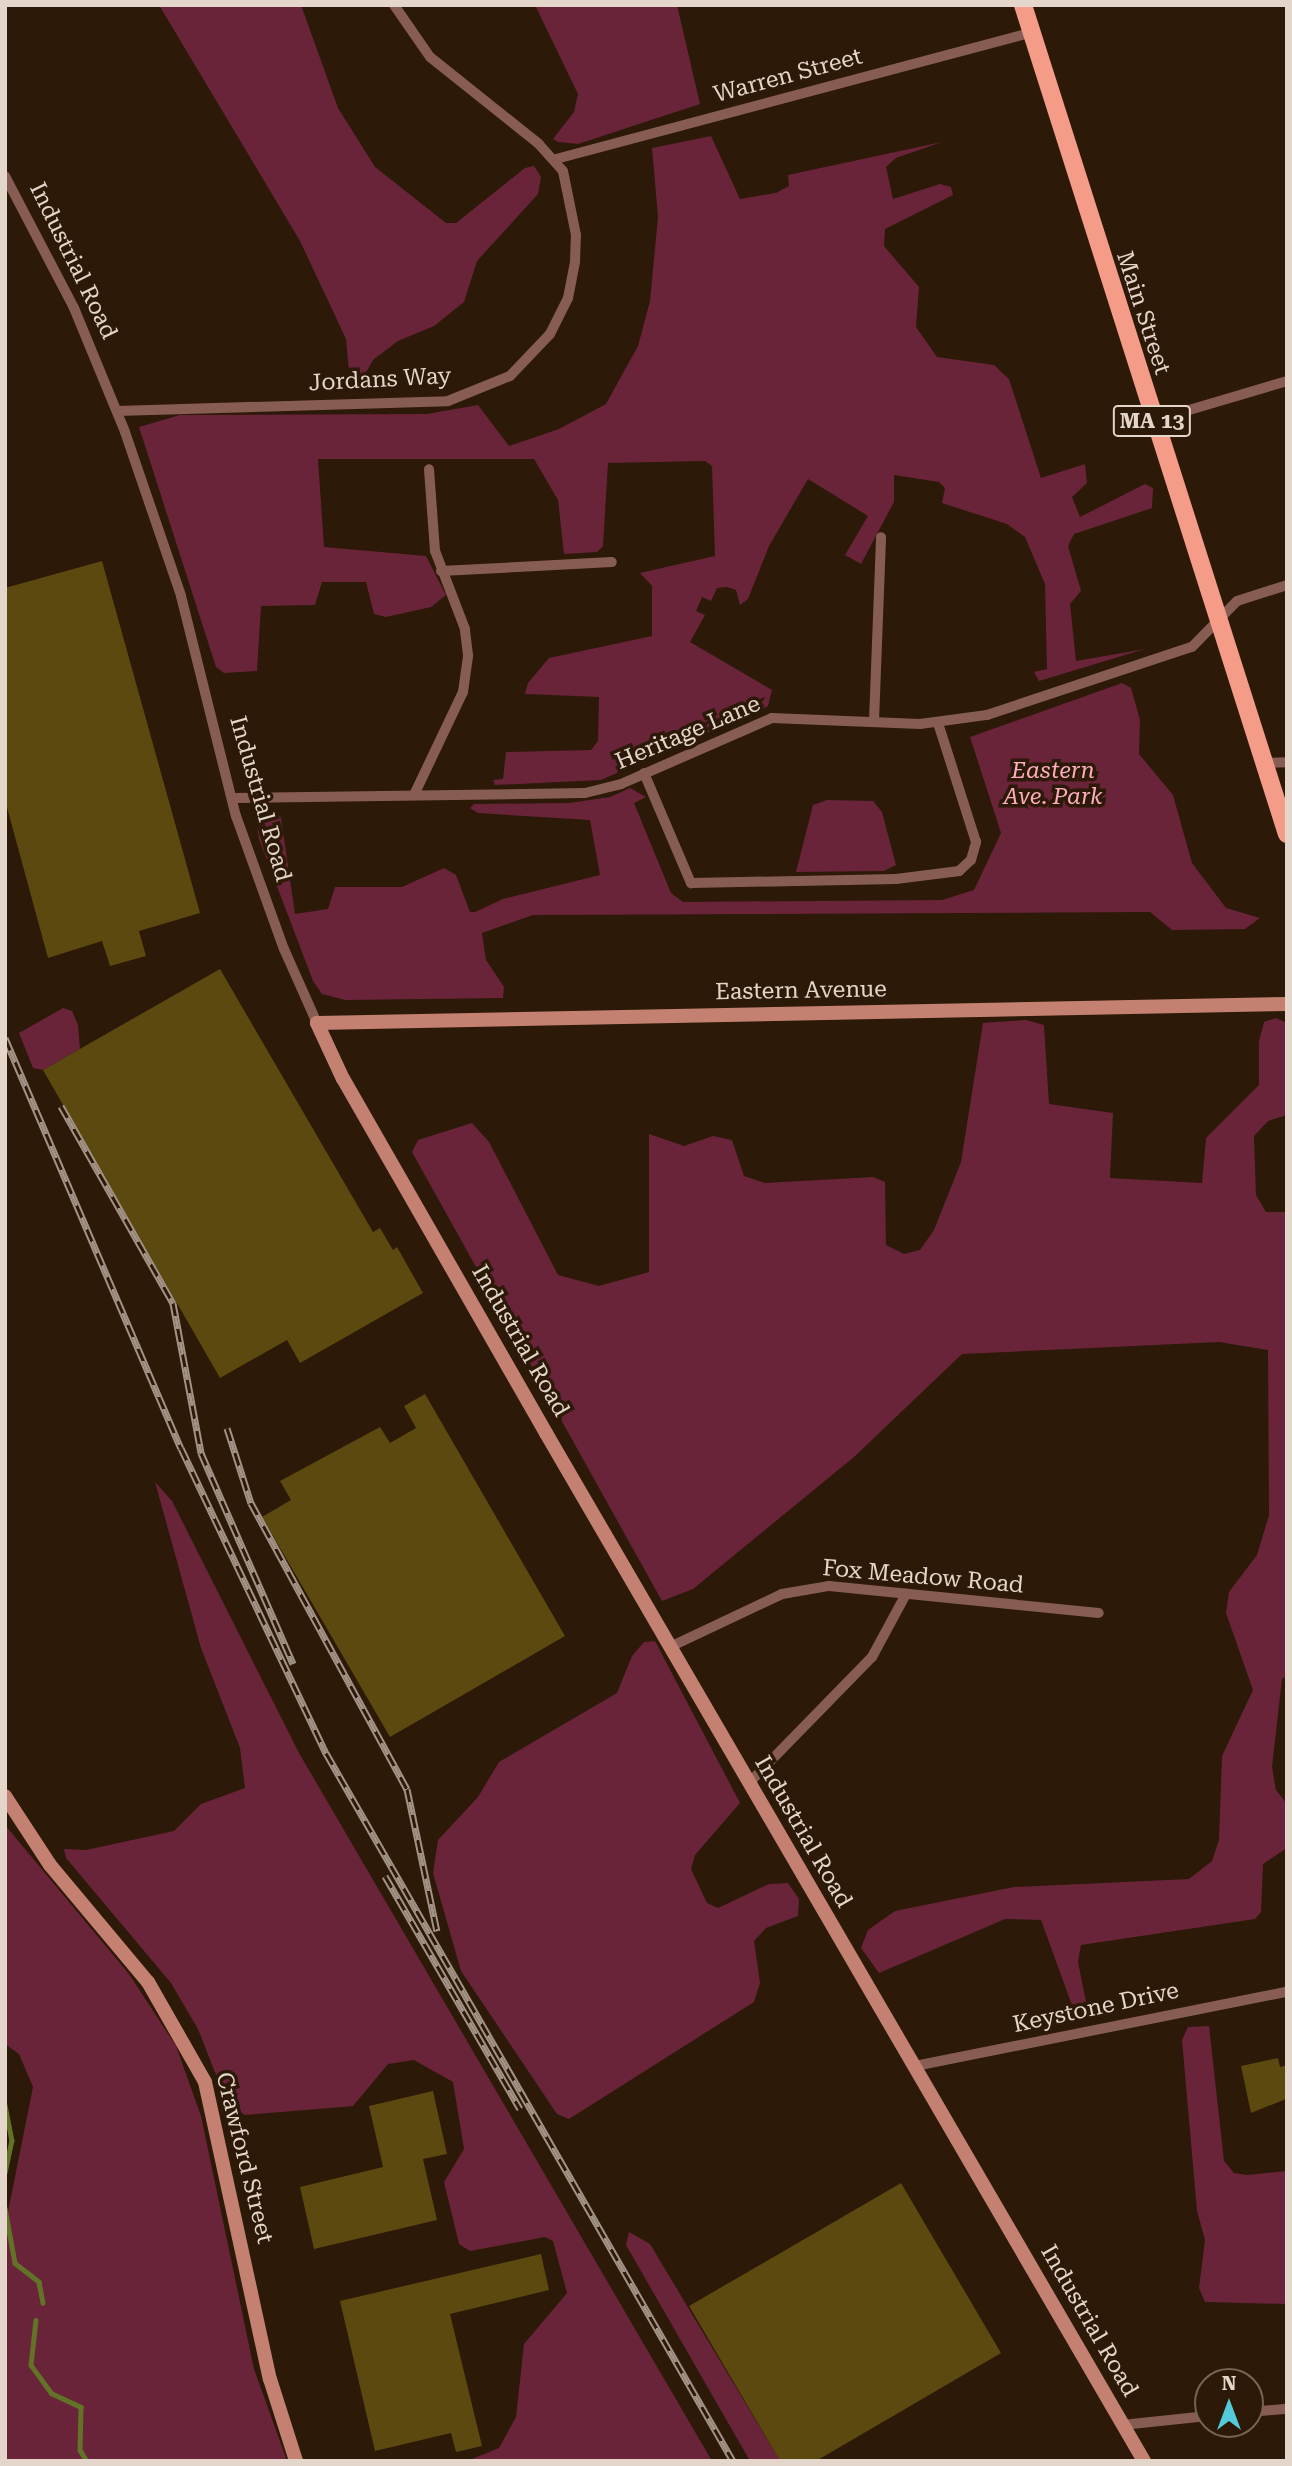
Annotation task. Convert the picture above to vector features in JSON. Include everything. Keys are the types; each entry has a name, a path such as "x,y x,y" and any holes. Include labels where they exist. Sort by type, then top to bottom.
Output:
{"main road":[{"name":"Main Street","path":"1023,5 1152,421 1287,834"}],"street":[{"path":"394,5 430,57 556,159"},
{"name":"Warren Street","path":"556,159 1030,33"},
{"name":"Jordans Way","path":"117,411 438,402 500,382 541,346 571,286 576,235 567,183 556,159"},
{"name":"Industrial Road","path":"5,176 74,308 117,411 181,596 234,798 269,910 343,1079 1144,2461"},
{"path":"1152,421 1287,381"},
{"path":"414,795 467,679 467,638 441,571 431,530 429,469"},
{"path":"874,722 881,537"},
{"path":"441,571 612,562"},
{"name":"Heritage Lane","path":"234,798 586,793 644,773 764,720 810,715 874,722 938,723 998,712 1192,647 1207,637 1217,619 1237,601 1287,585"},
{"path":"644,773 691,883 896,879 959,871 971,860 976,842 938,723"},
{"path":"1264,763 1287,762"},
{"name":"Eastern Avenue","path":"317,1023 1287,1004"},
{"name":"Fox Meadow Road","path":"672,1646 763,1602 806,1588 906,1594 1099,1613"},
{"path":"749,1783 872,1657 906,1594"},
{"name":"Crawford Street","path":"5,1796 50,1865 148,1982 205,2082 270,2379 296,2461"},
{"name":"Keystone Drive","path":"915,2066 1287,1992"},
{"path":"1264,2411 1287,2409"},
{"path":"1122,2425 1194,2417"}],"green space":[{"path":"159,5 301,5 338,108 375,167 446,223 456,223 525,168 534,166 541,177 538,194 477,261 464,302 434,326 398,341 373,360 361,381 350,383 346,339 300,241"},
{"path":"535,5 677,5 700,104 578,144 553,139 574,112 578,94"},
{"path":"711,136 740,199 776,193 789,186 788,175 942,142 896,158 886,167 893,199 940,184 951,187 953,195 885,229 884,246 919,287 916,327 937,357 994,365 1009,379 1041,478 1085,464 1087,483 1072,497 1080,517 1145,484 1153,488 1152,508 1074,534 1068,546 1081,591 1070,604 1076,661 1145,649 1039,681 1034,672 1047,669 1045,584 1025,537 1007,524 942,503 945,488 939,482 894,475 894,502 861,564 845,555 868,516 808,479 769,546 748,599 740,605 736,590 727,587 717,588 711,601 702,597 696,611 705,615 690,642 772,690 768,706 601,780 495,785 493,780 503,779 506,752 591,750 598,741 599,697 525,694 528,683 549,658 652,636 652,586 640,573 715,556 712,466 705,461 608,463 603,546 597,552 564,554 558,500 534,459 318,459 324,547 426,556 446,595 431,607 386,617 374,614 366,582 322,582 315,605 261,606 257,671 224,673 216,667 139,427 180,415 427,414 478,405 509,446 559,429 606,404 638,346 650,301 658,217 652,148"},
{"name":"Eastern Ave. Park","path":"1122,683 1131,688 1140,720 1139,754 1173,795 1192,863 1226,908 1260,918 1245,929 1172,930 1150,912 533,915 482,933 486,960 504,987 503,998 345,1000 322,994 313,981 259,839 256,818 274,810 281,818 295,914 328,909 335,887 402,887 444,868 456,875 470,912 475,912 503,899 600,875 590,820 478,813 470,808 474,804 569,803 610,797 630,788 646,797 634,803 671,893 683,902 942,900 974,890 1001,833 970,737"},
{"path":"827,800 873,801 882,812 896,865 884,871 796,872 813,805"},
{"path":"63,1008 72,1011 78,1025 80,1049 43,1070 33,1068 19,1033"},
{"path":"1276,1018 1287,1023 1287,1115 1268,1121 1254,1136 1256,1195 1266,1212 1287,1212 1287,1676 1282,1679 1272,1767 1276,1790 1287,1804 1287,1848 1263,1864 1261,1912 1255,1919 1081,1945 1078,1962 1087,2007 1082,2011 1073,2008 1041,1920 1005,1919 879,1973 861,1948 868,1930 895,1911 1014,1887 1189,1879 1212,1861 1219,1840 1222,1756 1253,1690 1226,1613 1229,1592 1257,1555 1269,1515 1268,1350 1219,1342 962,1354 854,1457 693,1589 662,1601 412,1152 418,1140 472,1123 489,1142 558,1275 599,1286 649,1272 649,1134 684,1146 713,1136 732,1140 744,1176 765,1183 873,1177 885,1182 886,1245 904,1254 920,1250 934,1230 961,1162 983,1023 1026,1020 1044,1025 1049,1104 1113,1113 1110,1178 1202,1183 1206,1138 1259,1085 1259,1041 1264,1022"},
{"path":"155,1482 172,1501 299,1753 712,2461 467,2461 499,2448 516,2417 524,2344 567,2293 553,2241 545,2237 470,2251 459,2244 444,2182 464,2149 453,2082 414,2060 388,2064 353,2106 245,2115 227,2103 198,2029 171,1983 66,1858 64,1849 86,1850 174,1831 201,1804 245,1788 240,1748 201,1648"},
{"path":"655,1641 740,1803 695,1855 691,1869 707,1903 718,1908 769,1884 788,1883 799,1899 798,1916 766,1928 754,1941 760,1983 754,2002 569,2119 557,2114 461,1971 433,1873 438,1840 478,1797 499,1762 617,1693 632,1656 644,1642"},
{"path":"5,1825 129,1974 176,2046 201,2116 254,2369 287,2461 5,2461 5,2227 33,2087 19,2054 5,2044"},
{"path":"1209,2026 1224,2161 1234,2173 1247,2175 1287,2171 1287,2304 1205,2302 1199,2288 1205,2240 1197,2211 1182,2040 1188,2027"},
{"path":"629,2232 650,2244 780,2461 750,2461 626,2245"}],"building":[{"path":"102,561 200,913 139,931 146,956 110,966 102,941 48,958 5,800 5,588"},
{"path":"220,969 373,1232 380,1228 393,1250 397,1247 423,1293 300,1363 287,1340 220,1378 43,1070"},
{"path":"425,1394 565,1636 390,1737 262,1517 291,1500 280,1481 380,1427 390,1443 416,1428 404,1406"},
{"path":"1278,2058 1280,2067 1287,2065 1286,2099 1251,2113 1241,2066"},
{"path":"433,2091 447,2154 423,2159 437,2220 314,2249 300,2187 383,2167 369,2106"},
{"path":"901,2183 1001,2353 816,2461 780,2461 689,2306"},
{"path":"541,2254 549,2290 450,2314 482,2446 456,2452 451,2433 375,2451 340,2301"}],"waterway":[{"path":"5,2105 12,2140 5,2172"},
{"path":"5,2208 15,2263 39,2282 43,2303"},
{"path":"36,2320 31,2365 51,2393 81,2407 80,2450 87,2461"}],"railway":[{"path":"5,1038 181,1448 326,1753 733,2461"},
{"path":"61,1106 173,1303 201,1453 293,1664"},
{"path":"227,1428 251,1503 407,1789 437,1931"},
{"path":"385,1876 520,2109"}]}
